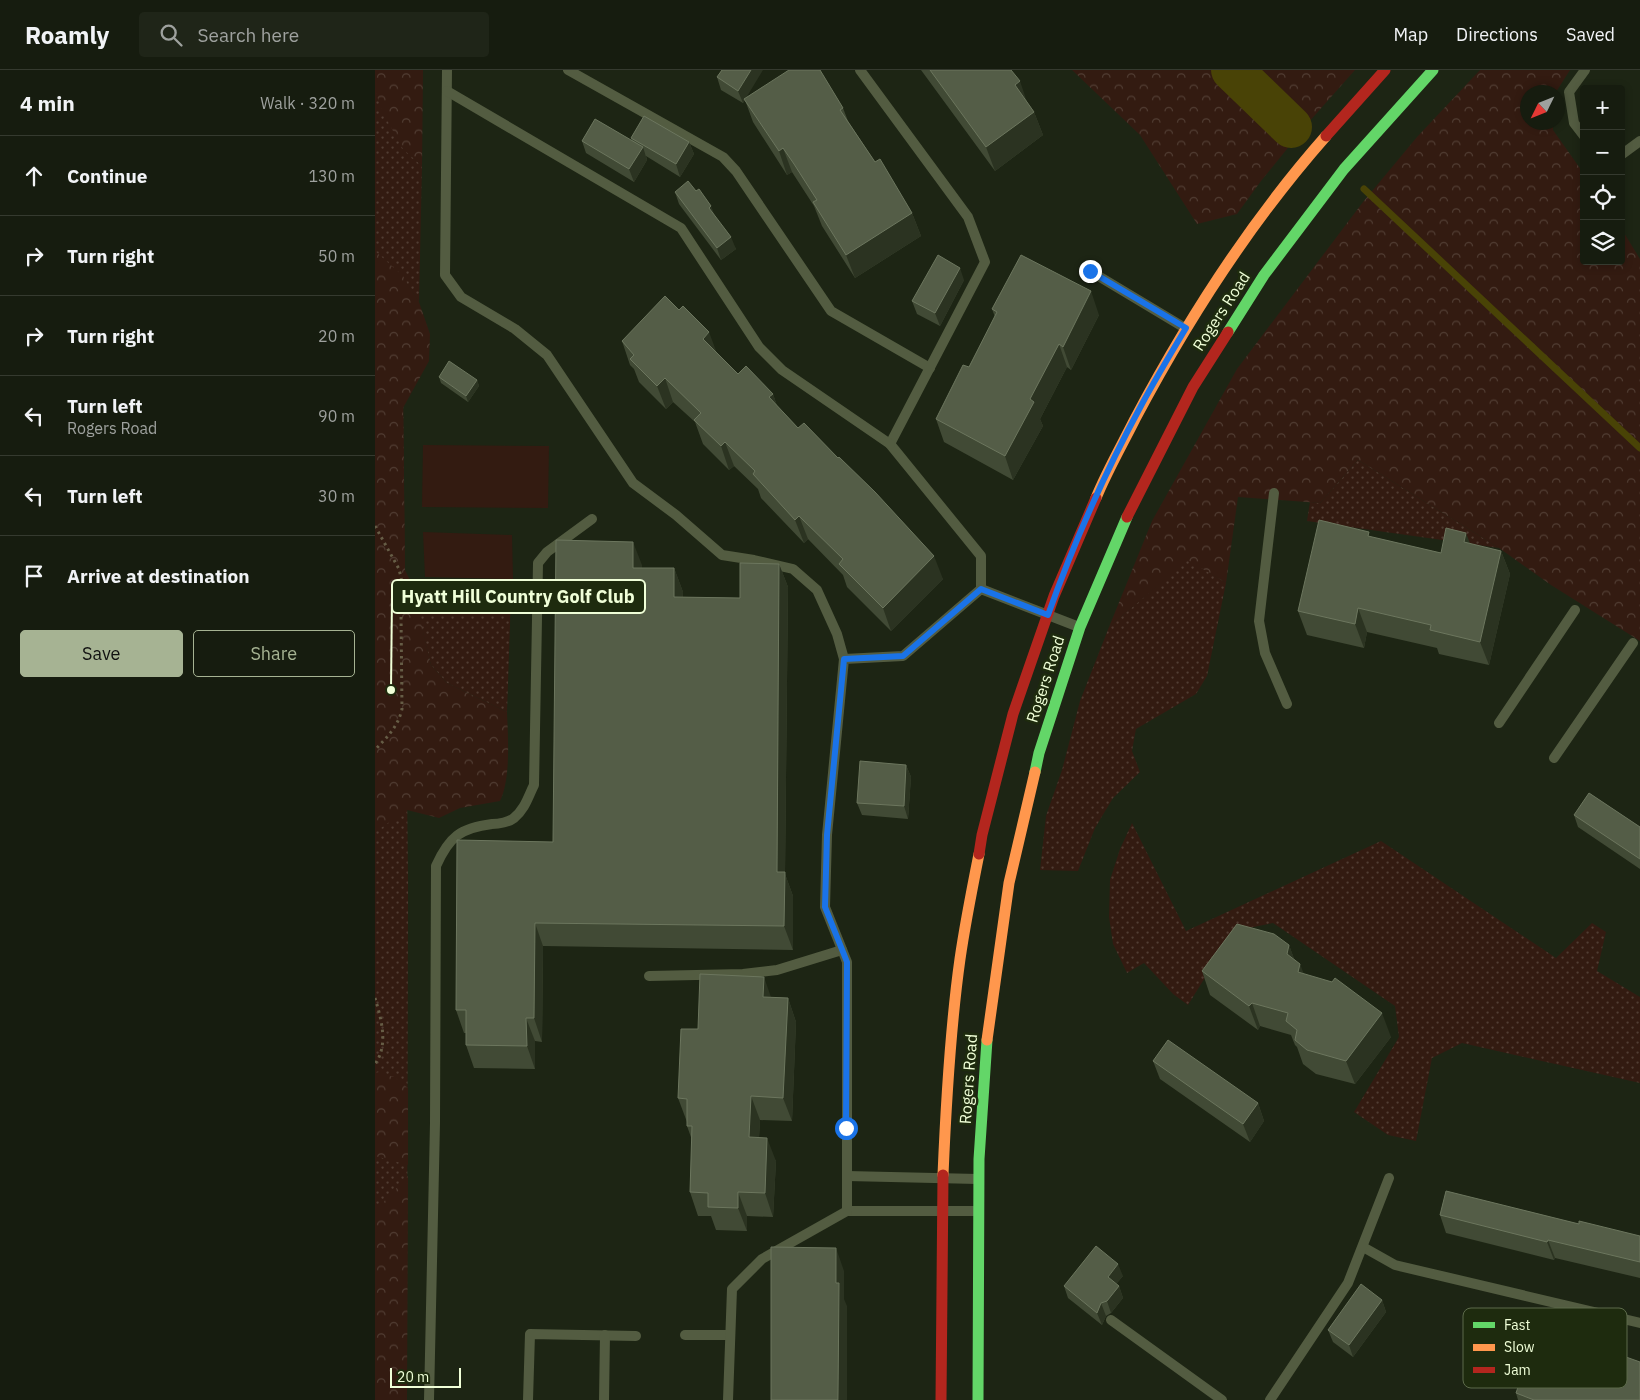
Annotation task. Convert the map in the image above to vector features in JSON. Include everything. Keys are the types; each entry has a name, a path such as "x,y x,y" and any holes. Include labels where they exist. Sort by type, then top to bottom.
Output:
{"main road":[{"name":"Rogers Road","path":"941,1400 943,1178 947,1089 957,976 966,918 981,844 1001,758 1021,693 1071,554 1112,463 1142,404 1186,328 1230,261 1278,195 1338,122 1385,70"},
{"name":"Rogers Road","path":"978,1400 979,1179 982,1098 989,1012 1008,887 1041,747 1065,667 1079,627 1106,562 1147,474 1201,374 1229,327 1265,272 1316,204 1433,70"}],"lane":[{"path":"447,70 445,275 461,297 515,329 547,356 633,483 676,515 722,555 793,569 817,590 837,634 844,659 827,835 825,907 847,962 847,1211"},
{"path":"568,70 723,157 736,171 831,311 930,368"},
{"path":"861,70 968,217 985,262 890,444"},
{"path":"1580,131 1574,123 1569,92 1585,70"},
{"path":"447,91 681,228 759,348 782,370 890,444 981,556 981,589 903,656 844,659"},
{"path":"1625,152 1640,141"},
{"path":"1090,271 1186,328"},
{"path":"1274,493 1259,621 1265,653 1287,704"},
{"path":"429,1400 435,1133 436,866 444,848 455,838 473,827 512,820 524,808 534,784 539,563 547,552 592,519"},
{"path":"981,589 1079,627"},
{"path":"1499,723 1575,610"},
{"path":"1554,758 1633,643"},
{"path":"649,976 743,974 777,970 842,950"},
{"path":"847,1176 979,1179"},
{"path":"1270,1400 1348,1283 1389,1178"},
{"path":"728,1400 732,1289 762,1259 847,1211 979,1211"},
{"path":"1363,1247 1395,1265 1577,1308"},
{"path":"1111,1320 1222,1400"},
{"path":"1627,1320 1640,1323"},
{"path":"528,1400 530,1334 636,1336"},
{"path":"604,1400 605,1335"},
{"path":"685,1335 730,1335"}],"path":[{"path":"375,526 399,570 402,582 400,720 393,731 375,750"},
{"path":"375,998 383,1033 379,1059 375,1064"}],"green space":[{"path":"375,70 403,148 422,166 419,302 402,276 408,883 407,1346 375,1319"},
{"path":"375,70 423,70 422,166 403,149 382,111 375,90"},
{"path":"1072,70 1355,70 1308,123 1237,214 1197,224 1140,135"},
{"path":"1480,70 1570,70 1560,85 1520,85 1520,130 1553,130 1580,168 1580,265 1625,265 1625,235 1640,259 1640,641 1551,585 1499,548 1358,460 1320,503 1238,497 1226,583 1188,560 1109,627 1152,521 1237,369 1363,202 1417,137"},
{"path":"375,251 402,275 419,302 430,334 429,361 403,408 405,570 412,584 431,665 447,683 507,712 508,745 506,781 500,801 460,808 439,818 407,810 375,832"},
{"path":"423,445 549,446 548,508 422,507"},
{"path":"1358,460 1499,548 1307,521 1310,502 1320,503"},
{"path":"423,532 512,535 513,579 425,577"},
{"path":"1188,559 1226,583 1207,676 1196,694 1136,729 1132,751 1140,772 1113,798 1095,828 1078,871 1040,870 1046,816 1062,770 1080,701 1109,627"},
{"path":"410,580 506,591 511,595 507,712 447,683 431,665"},
{"path":"1132,823 1186,931 1381,841 1556,958 1592,923 1606,932 1597,971 1640,997 1640,1083 1462,1043 1432,1058 1416,1141 1388,1135 1354,1112 1399,1037 1395,1006 1273,923 1234,931 1188,1005 1173,994 1144,963 1127,973 1113,944 1109,917 1110,880 1120,849"},
{"path":"379,1072 394,1077 408,1088 408,1165 375,1156 375,1073"},
{"path":"408,1176 407,1400 375,1400 375,1211"}],"building":[{"path":"722,70 751,70 738,91 717,77"},
{"path":"789,70 820,70 843,108 840,110 875,162 880,159 912,213 846,255 813,202 817,200 794,164 783,148 779,151 744,99"},
{"path":"930,70 1011,70 1020,81 1015,85 1034,112 986,147"},
{"path":"644,116 689,142 676,164 631,138"},
{"path":"595,119 643,147 629,169 582,141"},
{"path":"688,181 696,191 699,189 711,206 709,208 731,237 717,248 675,192"},
{"path":"938,255 960,268 935,313 912,301"},
{"path":"1021,255 1091,291 1063,347 1059,344 1030,399 1034,402 1005,456 936,419 963,365 969,367 997,312 992,309"},
{"path":"665,296 679,310 683,306 709,332 703,339 738,374 746,366 773,394 769,397 798,428 804,423 875,492 934,556 883,608 839,564 843,559 799,516 795,520 753,474 755,471 725,442 721,446 694,420 701,413 665,378 657,386 630,359 634,355 622,341"},
{"path":"449,361 477,380 466,396 439,377"},
{"path":"1319,520 1369,532 1368,536 1441,553 1446,528 1466,533 1464,542 1501,551 1480,642 1430,630 1431,625 1358,608 1355,624 1298,611"},
{"path":"556,540 633,542 633,568 674,568 674,597 740,598 740,563 779,564 777,872 785,872 784,926 535,923 534,1018 526,1018 527,1046 466,1045 466,1010 456,1010 457,840 553,842"},
{"path":"860,761 906,765 904,806 857,803"},
{"path":"1589,793 1640,827 1640,859 1574,815"},
{"path":"1237,924 1274,934 1289,945 1287,954 1300,964 1298,972 1332,982 1335,978 1382,1013 1346,1061 1307,1050 1295,1040 1297,1030 1286,1021 1288,1013 1252,1003 1249,1006 1202,971"},
{"path":"700,974 764,977 763,997 788,998 783,1098 751,1096 749,1137 767,1138 765,1193 738,1192 738,1208 708,1207 708,1193 690,1192 692,1126 687,1126 687,1099 678,1098 681,1029 698,1029"},
{"path":"1168,1040 1258,1103 1243,1124 1153,1061"},
{"path":"1446,1191 1579,1224 1579,1221 1640,1236 1640,1262 1548,1240 1547,1242 1440,1215"},
{"path":"1096,1246 1118,1264 1108,1277 1119,1286 1107,1301 1101,1303 1097,1313 1064,1286"},
{"path":"771,1247 836,1248 836,1283 839,1283 838,1400 771,1400"},
{"path":"1361,1284 1382,1300 1349,1345 1328,1330"},
{"path":"1627,1357 1640,1362 1640,1400 1534,1400 1516,1393 1518,1388 1627,1388"}],"waterway":[{"path":"1232,70 1291,127"},
{"path":"1364,189 1640,448"}],"traffic: fast":[{"path":"1228,332 1264,275 1344,169 1433,70"},
{"path":"1035,772 1039,753 1080,627 1127,517"},
{"path":"978,1400 979,1159 987,1040"}],"traffic: slow":[{"path":"1096,498 1155,382 1199,308 1272,202 1326,136"},
{"path":"987,1040 1009,883 1035,772"},
{"path":"943,1175 949,1067 957,986 964,933 979,854"}],"traffic: jam":[{"path":"1326,136 1385,70"},
{"path":"1127,517 1193,387 1228,332"},
{"path":"979,854 982,835 1013,714 1054,596 1096,498"},
{"path":"941,1400 943,1175"}],"place":[{"name":"Hyatt Hill Country Golf Club","path":"391,690"}],"route":[{"path":"846,1128 847,962 825,907 827,835 844,659 903,656 981,589 1048,615 1060,580 1098,492 1142,404 1186,328 1090,271"}]}
